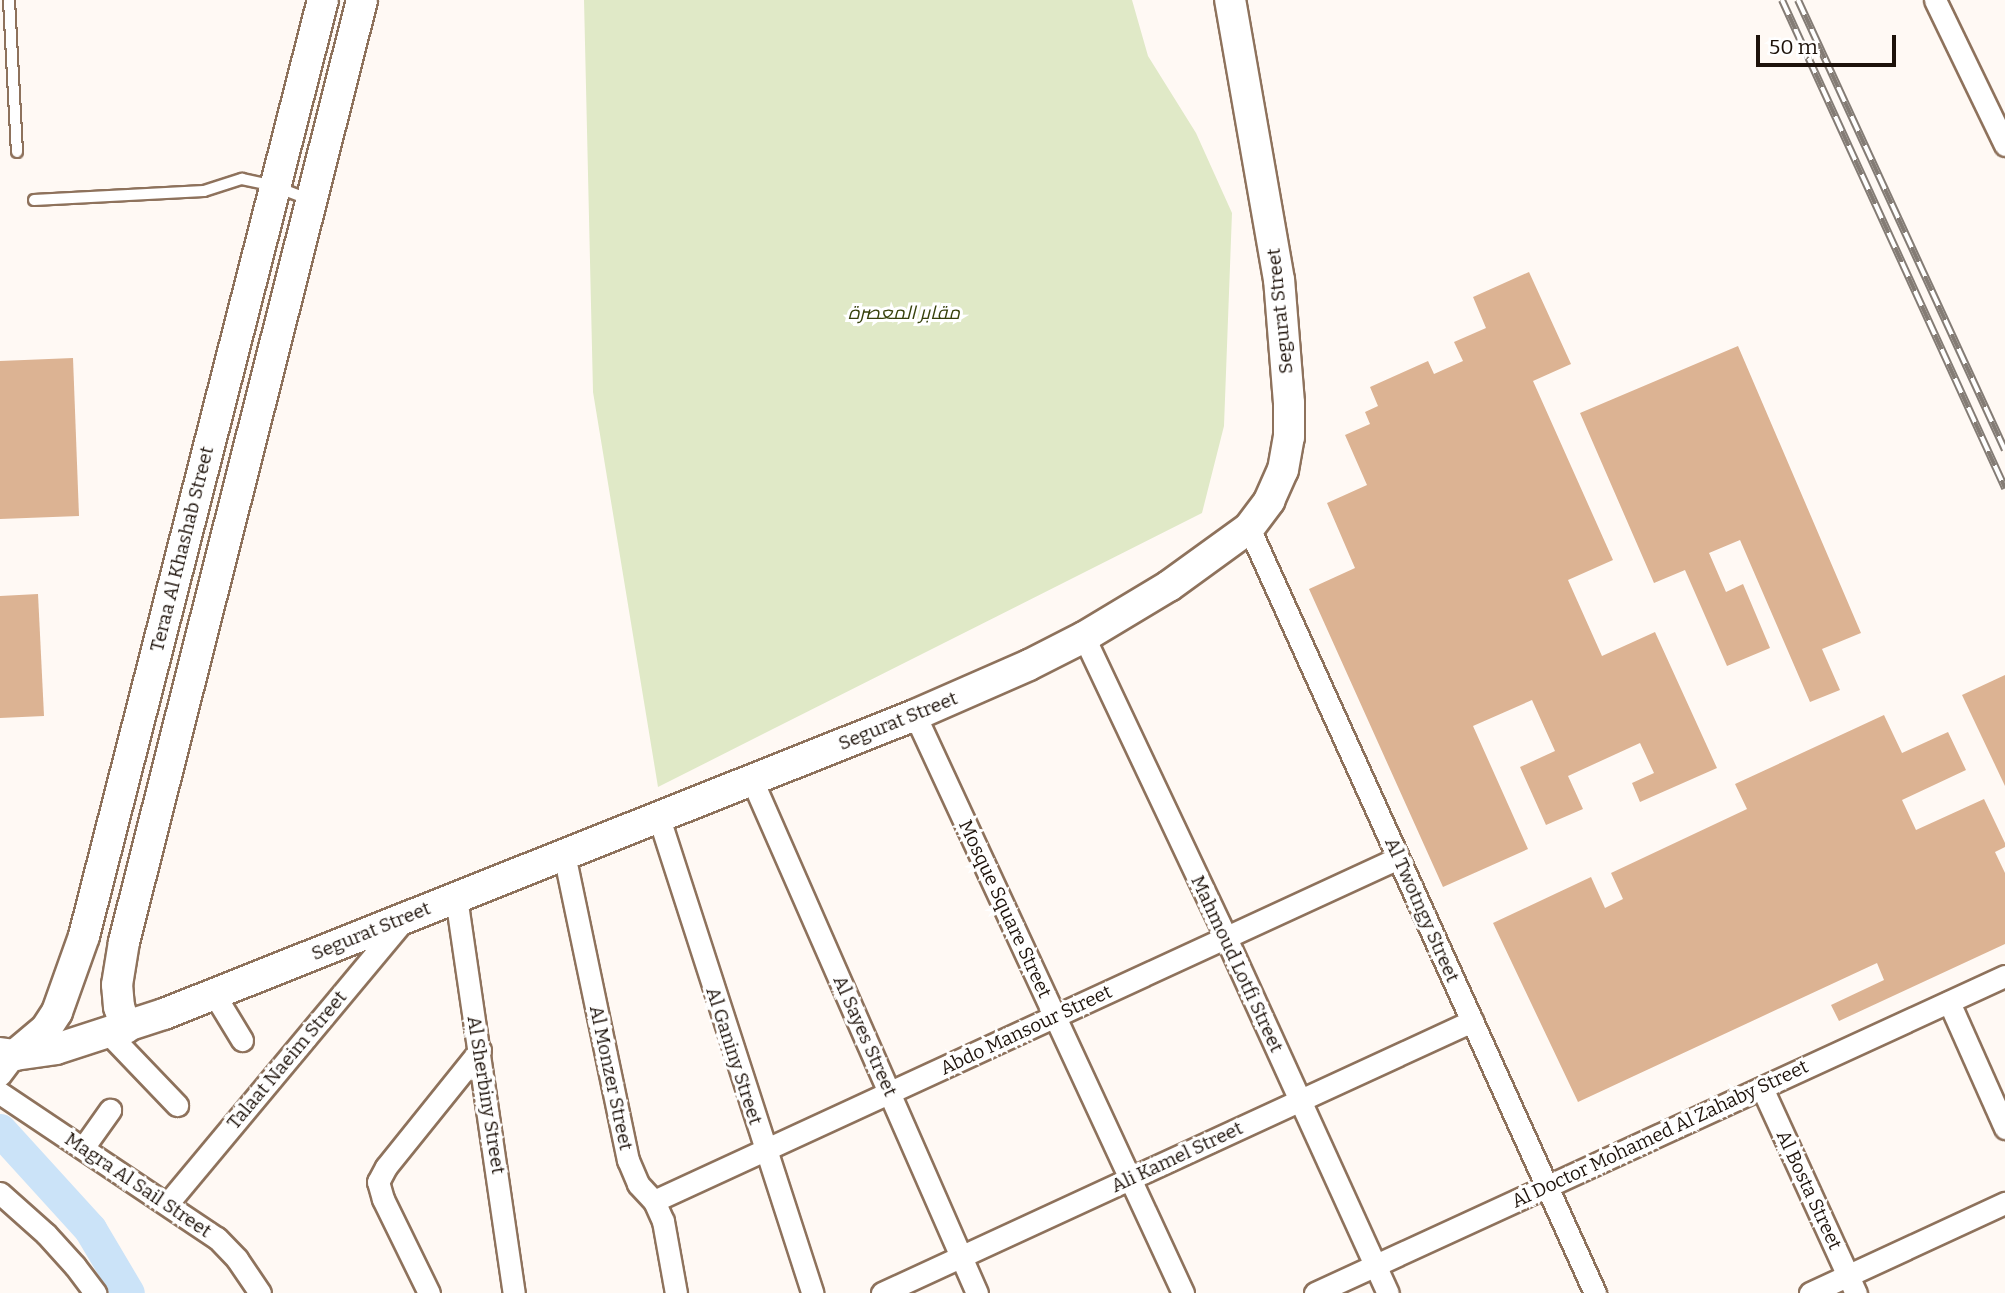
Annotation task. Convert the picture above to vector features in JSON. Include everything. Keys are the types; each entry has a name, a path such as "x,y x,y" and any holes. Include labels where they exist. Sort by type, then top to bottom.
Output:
{"street":[{"name":"Teraa Al Khashab Street","path":"5,1061 39,1036 57,1012 84,936 323,0"},
{"name":"Teraa Al Khashab Street","path":"117,1030 117,985 124,942 362,0"},
{"name":"Segurat Street","path":"5,1061 117,1030 214,994 915,715 1029,665 1084,637 1169,586 1249,528 1269,501 1283,470 1289,437 1289,403 1279,280 1230,0"},
{"path":"1935,0 2005,145"},
{"name":"Al Twotngy Street","path":"1249,528 1595,1293"},
{"name":"Mahmoud Lotfi Street","path":"1084,637 1226,938 1388,1293"},
{"name":"Mosque Square Street","path":"915,715 1183,1293"},
{"name":"Al Sayes Street","path":"752,780 977,1293"},
{"name":"Al Ganiny Street","path":"659,818 812,1293"},
{"name":"Al Monzer Street","path":"564,854 628,1160 638,1184 654,1201 663,1221 676,1293"},
{"name":"Abdo Mansour Street","path":"654,1201 1398,858"},
{"name":"Al Sherbiny Street","path":"456,897 514,1293"},
{"name":"Talaat Naeim Street","path":"168,1203 407,917"},
{"path":"84,936 124,942"},
{"name":"Al Doctor Mohamed Al Zahaby Street","path":"1315,1293 2005,976"},
{"path":"214,994 242,1040"},
{"path":"1950,1002 2005,1128"},
{"name":"Ali Kamel Street","path":"882,1293 1472,1021"},
{"path":"117,1030 177,1105"},
{"path":"429,1293 383,1199 378,1182 386,1167 480,1049"},
{"name":"Al Bosta Street","path":"1762,1088 1852,1284"},
{"name":"Magra Al Sail Street","path":"0,1093 168,1203 216,1238 237,1259 260,1293"},
{"path":"83,1148 110,1110"},
{"path":"0,1192 53,1242 95,1293"},
{"path":"1810,1293 1852,1284 2005,1203"}],"lane":[{"path":"9,0 17,152"},
{"path":"34,200 204,191 243,179 274,186 310,200"}],"green space":[{"name":"مقابر المعصرة","path":"584,0 1132,0 1148,56 1196,133 1232,213 1224,426 1202,513 658,787 593,392"}],"building":[{"path":"1529,272 1571,364 1533,381 1613,560 1568,580 1602,656 1655,632 1717,768 1640,802 1632,783 1654,773 1640,743 1568,776 1583,809 1546,825 1520,767 1555,751 1532,700 1473,726 1528,849 1443,887 1309,589 1355,568 1327,503 1367,485 1345,435 1370,424 1365,412 1378,406 1370,387 1428,361 1434,374 1463,361 1454,342 1486,328 1473,297"},
{"path":"1738,346 1861,633 1822,649 1840,690 1810,702 1740,540 1709,553 1726,592 1743,584 1770,648 1727,666 1685,570 1654,583 1580,413"},
{"path":"73,358 79,516 0,519 0,361"},
{"path":"38,594 44,716 0,718 0,596"},
{"path":"2005,675 2005,786 1962,695"},
{"path":"1884,715 1902,753 1948,732 1966,770 1902,800 1916,830 1984,799 2005,843 2005,847 1995,852 2005,873 2005,944 1839,1021 1831,1005 1884,980 1877,963 1578,1102 1493,923 1591,877 1605,908 1623,899 1611,873 1747,809 1735,784"}],"waterway":[{"path":"0,1130 90,1229 128,1293"}],"railway":[{"path":"1782,0 2005,488"},
{"path":"1798,0 2005,450"}]}
